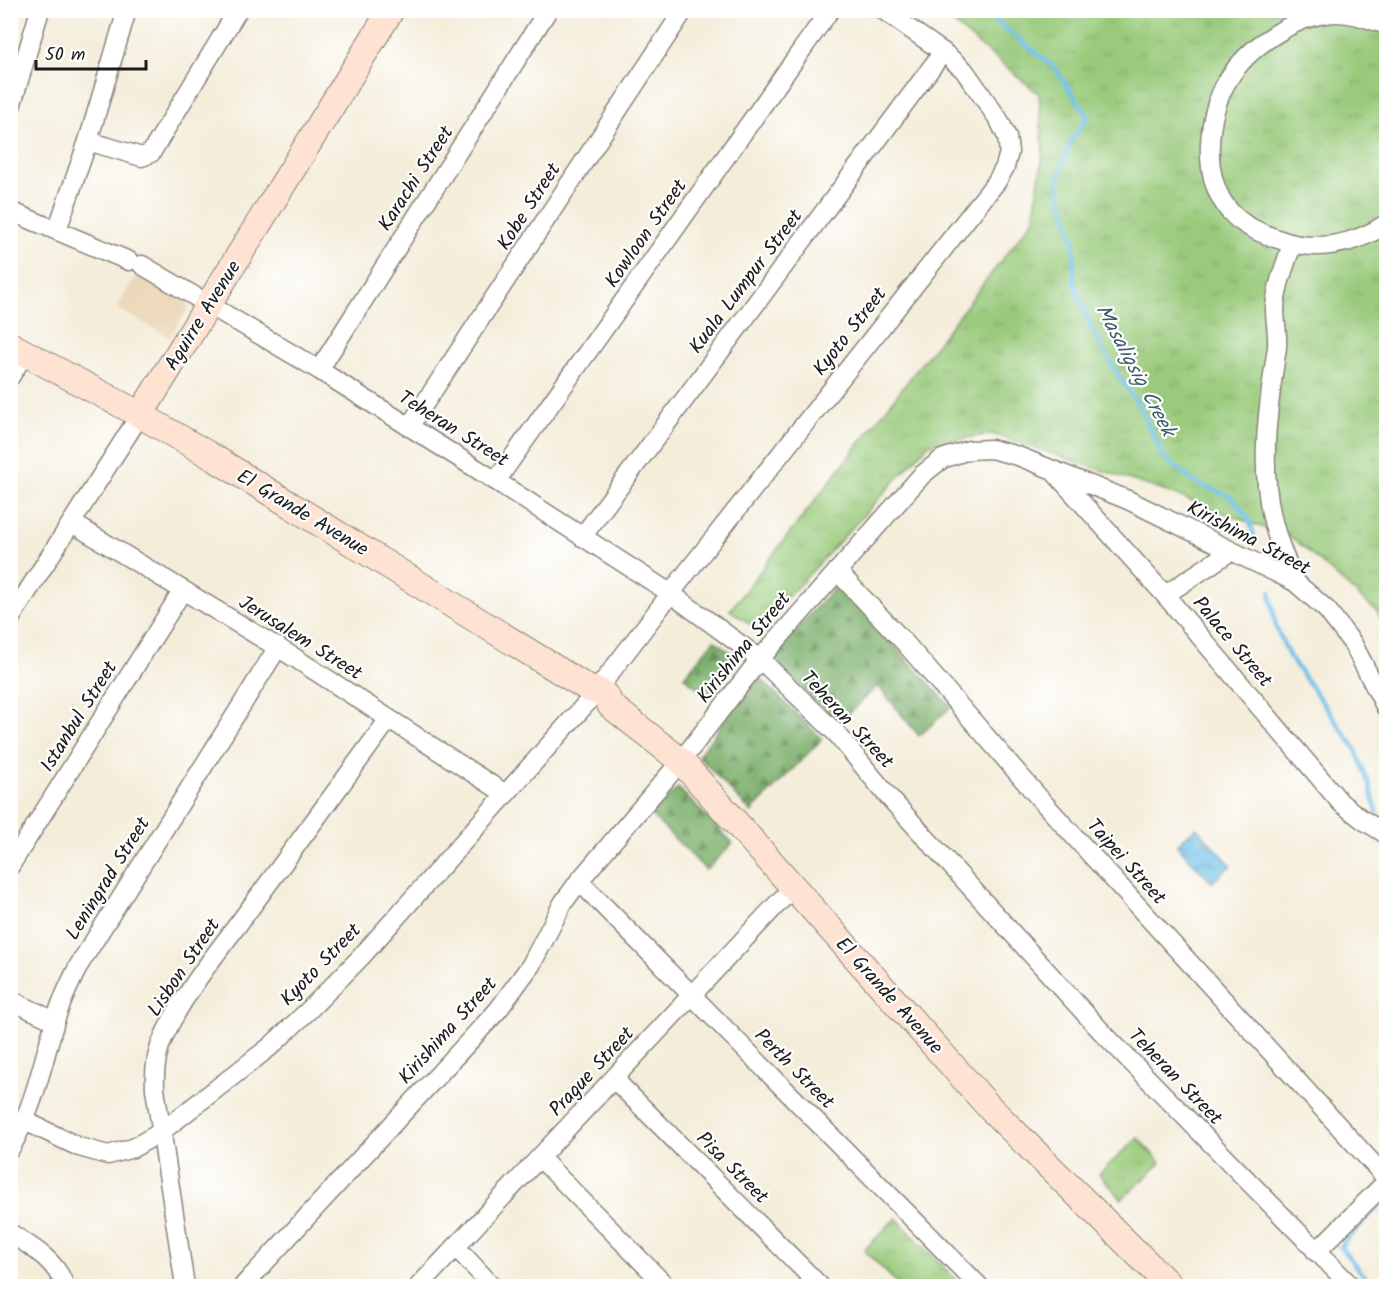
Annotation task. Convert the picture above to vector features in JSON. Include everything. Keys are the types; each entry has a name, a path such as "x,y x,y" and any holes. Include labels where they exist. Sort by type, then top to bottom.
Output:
{"street":[{"path":"10,111 40,10"},
{"path":"57,230 88,141 127,10"},
{"path":"88,141 142,157 151,153 238,10"},
{"name":"Aguirre Avenue","path":"10,619 140,415 391,10"},
{"name":"Karachi Street","path":"319,370 548,10"},
{"name":"Kobe Street","path":"409,427 684,10"},
{"name":"Kowloon Street","path":"496,481 830,10"},
{"name":"Kyoto Street","path":"25,1121 79,1147 108,1155 133,1148 161,1132 271,1046 309,1010 360,958 504,793 597,695 670,593 990,190 1005,167 1009,152 1007,137 999,120 964,70 943,52 883,10"},
{"path":"1386,24 1352,14 1293,16 1253,48 1226,83 1216,108 1211,132 1209,165 1215,187 1226,207 1244,223 1292,245 1317,247 1354,240 1386,224"},
{"name":"Kuala Lumpur Street","path":"582,537 943,52"},
{"name":"Teheran Street","path":"10,211 136,263 209,304 319,370 670,593 760,659 837,734 887,795 1101,1031 1351,1287"},
{"path":"1292,245 1277,294 1275,311 1278,330 1277,347 1265,465 1271,516 1282,553 1295,582"},
{"path":"10,377 18,349"},
{"name":"El Grande Avenue","path":"18,349 221,462 597,695 681,761 990,1108 1170,1287"},
{"name":"Kirishima Street","path":"243,1287 498,1010 531,965 563,903 579,881 681,761 760,659 922,475 942,459 969,450 991,449 1018,456 1128,500 1295,582 1328,610 1353,645 1386,708"},
{"name":"Palace Street","path":"1052,470 1165,595 1341,803 1386,834"},
{"name":"Jerusalem Street","path":"72,523 278,647 504,793"},
{"path":"1165,595 1231,551"},
{"name":"Taipei Street","path":"837,571 905,643 1041,800 1386,1180"},
{"name":"Istanbul Street","path":"10,866 183,590"},
{"name":"Leningrad Street","path":"10,1149 25,1121 38,1086 55,1021 66,992 97,935 278,647"},
{"name":"Lisbon Street","path":"185,1287 154,1075 164,1038 174,1018 213,960 389,719"},
{"name":"Perth Street","path":"579,881 979,1287"},
{"name":"Prague Street","path":"419,1287 794,886"},
{"path":"10,1000 55,1021"},
{"name":"Pisa Street","path":"615,1080 820,1287"},
{"path":"540,1158 666,1287"},
{"path":"1316,1252 1386,1180"},
{"path":"10,1233 39,1251 55,1267 65,1287"},
{"path":"456,1247 492,1287"}],"shaded area":[{"path":"138,272 188,303 189,307 170,338 117,308"}],"green space":[{"path":"943,11 1386,11 1386,630 1377,612 1294,539 1173,494 992,434 929,444 804,580 756,628 730,610 1033,220 1043,153 1039,94 948,19"},
{"path":"837,584 951,707 919,736 878,686 838,724 772,657"},
{"path":"714,640 739,659 708,697 684,677"},
{"path":"758,676 822,739 751,812 698,756"},
{"path":"678,788 733,843 706,870 651,815"},
{"path":"1138,1138 1161,1163 1122,1199 1099,1174"},
{"path":"896,1218 958,1282 953,1286 900,1286 864,1250"}],"water":[{"path":"1196,827 1231,865 1212,883 1177,845"}],"waterway":[{"name":"Masaligsig Creek","path":"982,10 1054,67 1088,116 1070,143 1057,183 1074,242 1074,283 1091,328 1114,369 1140,408 1164,458 1196,483 1230,496 1248,517 1255,538"},
{"name":"Masaligsig Creek","path":"1270,592 1276,627 1289,656 1355,748 1370,786 1377,812"},
{"name":"Masaligsig Creek","path":"1373,1286 1340,1247 1386,1198"}]}
